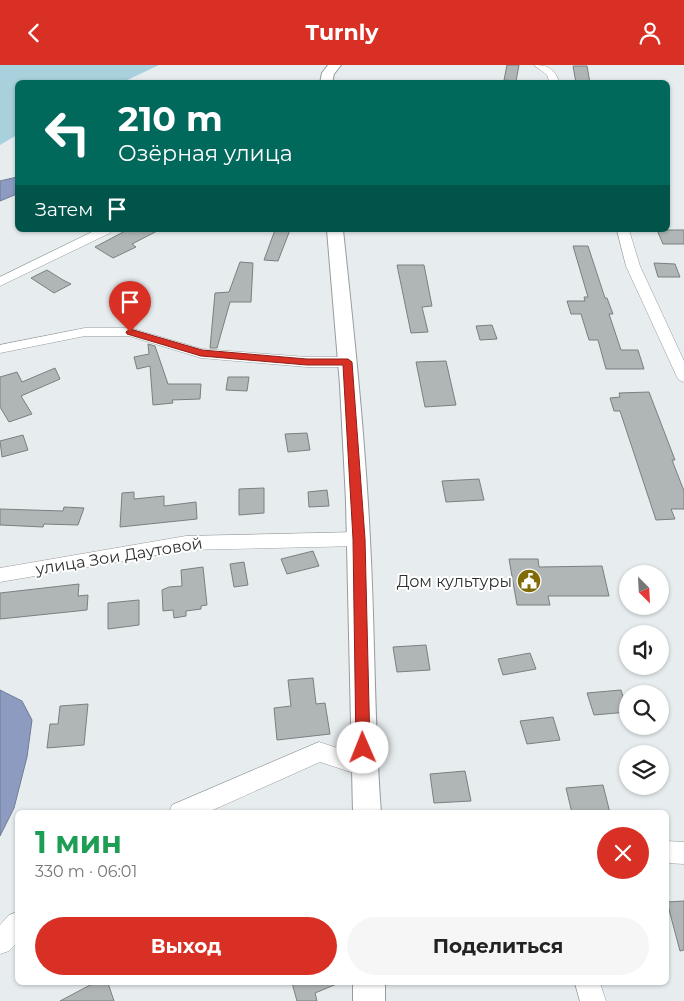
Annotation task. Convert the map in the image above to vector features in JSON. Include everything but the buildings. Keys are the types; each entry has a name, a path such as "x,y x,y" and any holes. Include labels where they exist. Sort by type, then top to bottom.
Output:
{"street":[{"path":"327,80 328,73 335,65"},
{"path":"539,65 551,73 554,80"},
{"path":"0,282 102,232"},
{"path":"335,232 348,362 359,539 364,766 367,810"},
{"path":"624,232 633,266 684,377"},
{"path":"0,349 85,332 130,332 201,353 307,362 348,362"},
{"name":"улица Зои Даутовой","path":"0,575 186,543 359,539"},
{"path":"187,810 319,752 364,766"},
{"path":"669,852 684,853"},
{"path":"0,942 15,927"},
{"path":"369,985 369,1001"},
{"path":"589,985 593,1001"}],"shaded area":[{"path":"0,65 159,65 127,80 15,80 15,136 0,145"},
{"path":"15,177 15,195 0,201 0,181"},
{"path":"0,690 22,701 32,720 27,757 14,808 0,836"}],"place":[{"name":"Дом культуры","path":"529,581"}],"route":[{"path":"130,332 201,353 307,362 348,362 359,539 363,748"}]}
